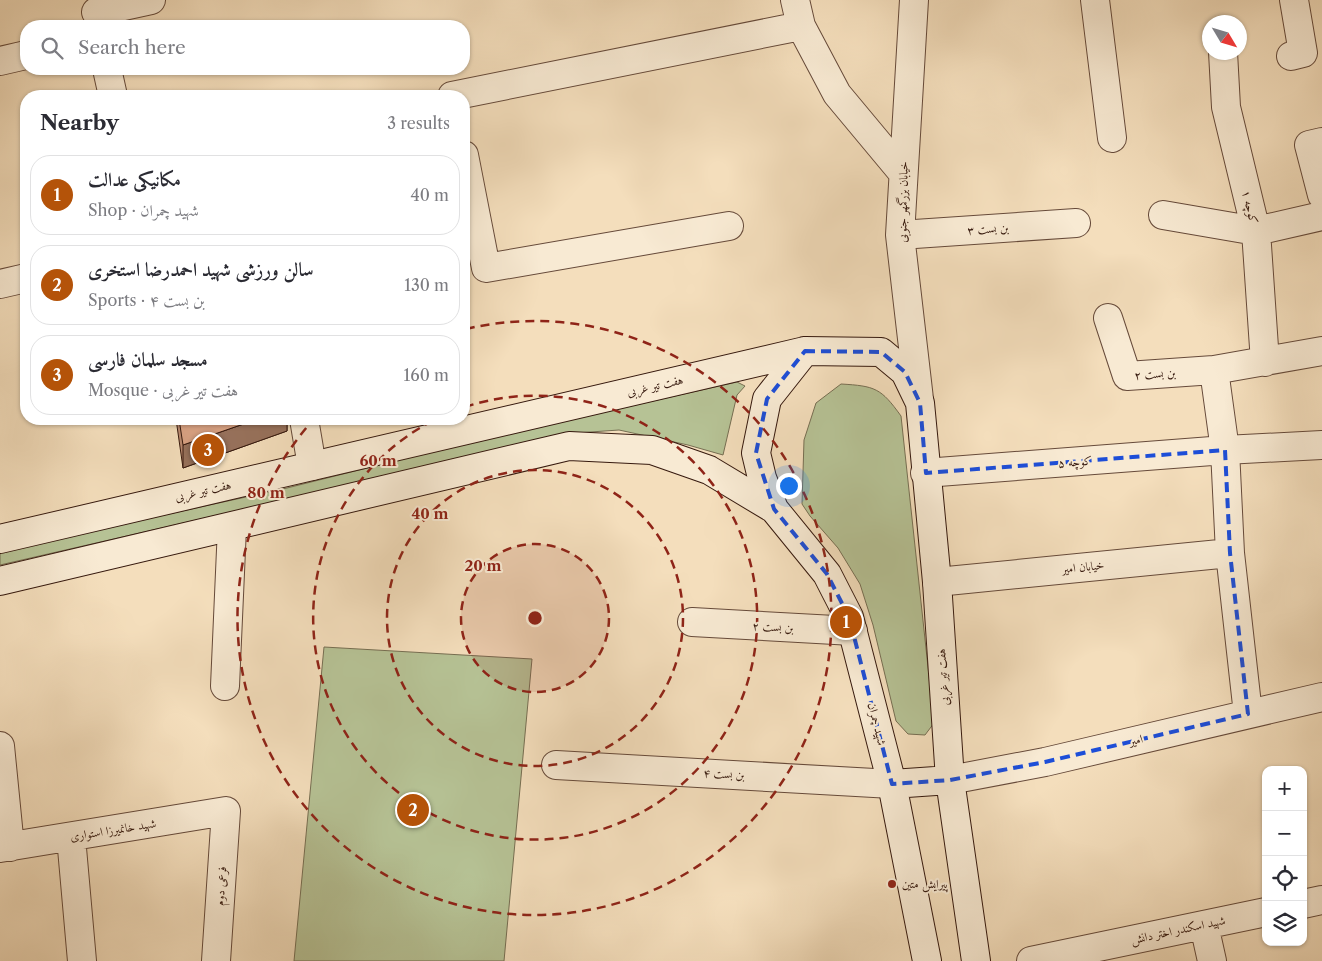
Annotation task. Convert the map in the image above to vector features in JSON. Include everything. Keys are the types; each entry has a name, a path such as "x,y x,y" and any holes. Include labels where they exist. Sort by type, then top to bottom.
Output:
{"street":[{"path":"96,13 151,0"},
{"path":"795,0 801,26 836,94 902,172"},
{"name":"خیابان بزرگمهر جنوبی","path":"914,0 902,172 900,235 920,403"},
{"path":"1095,0 1112,138"},
{"path":"1291,56 1303,53 1294,0"},
{"path":"470,92 801,26"},
{"path":"0,61 20,56"},
{"name":"کوچه ۱","path":"1223,60 1226,107 1256,231 1265,362"},
{"path":"108,75 112,90"},
{"path":"1322,142 1309,145 1322,195"},
{"path":"470,186 486,268 729,226"},
{"path":"1163,215 1256,231 1322,216"},
{"name":"بن بست ۳","path":"900,235 1076,222"},
{"path":"0,284 20,279"},
{"name":"بن بست ۲","path":"1108,318 1127,376 1214,370"},
{"path":"774,509 762,478 756,453 767,399 805,351"},
{"name":"هفت تیر غربی","path":"0,538 805,351 881,352 905,372 920,403 925,474 937,582 950,780"},
{"path":"1248,714 1230,553 1225,450 1214,370 1322,351"},
{"path":"305,425 312,466"},
{"name":"کوچه ۵","path":"925,474 1225,450 1322,445"},
{"path":"0,581 232,528 569,446 652,450 709,470 774,509"},
{"name":"شهید چمران","path":"774,509 827,574 850,617 892,784 927,961"},
{"path":"225,686 232,528"},
{"name":"خیابان امیر","path":"937,582 1230,553"},
{"name":"بن بست ۲","path":"692,622 853,632"},
{"name":"امیر","path":"892,784 950,780 1045,762 1322,697"},
{"path":"0,746 5,848"},
{"name":"بن بست ۴","path":"556,764 892,784"},
{"path":"950,780 976,961"},
{"name":"شهید خانمیرزا استواری","path":"5,848 226,811"},
{"name":"فرعی دوم","path":"216,961 226,811"},
{"path":"71,836 82,961"},
{"path":"1307,903 1322,900"},
{"name":"شهید اسکندر اختر دانش","path":"1030,961 1069,957 1262,913"},
{"path":"1204,925 1212,961"}],"highlighted area":[{"path":"805,351 881,352 905,372 920,403 926,473 1225,450 1230,553 1248,714 1045,762 950,780 892,784 849,617 827,574 774,509 756,453 767,399"}],"green space":[{"path":"737,382 745,386 737,395 723,455 688,445 619,430 576,433 0,565 0,551 287,488 475,441"},
{"path":"841,384 862,386 876,390 888,399 901,416 934,723 925,735 908,734 896,721 873,625 860,584 838,548 802,504 804,440 816,403"},
{"path":"324,647 532,659 504,961 294,961"}],"building":[{"path":"180,425 241,425 183,445"}],"place":[{"name":"مسجد سلمان فارسی","path":"208,450"},
{"name":"مکانیکی عدالت","path":"846,622"},
{"name":"سالن ورزشی شهید احمدرضا استخری","path":"413,810"},
{"name":"پیرایش متین","path":"892,884"}]}
